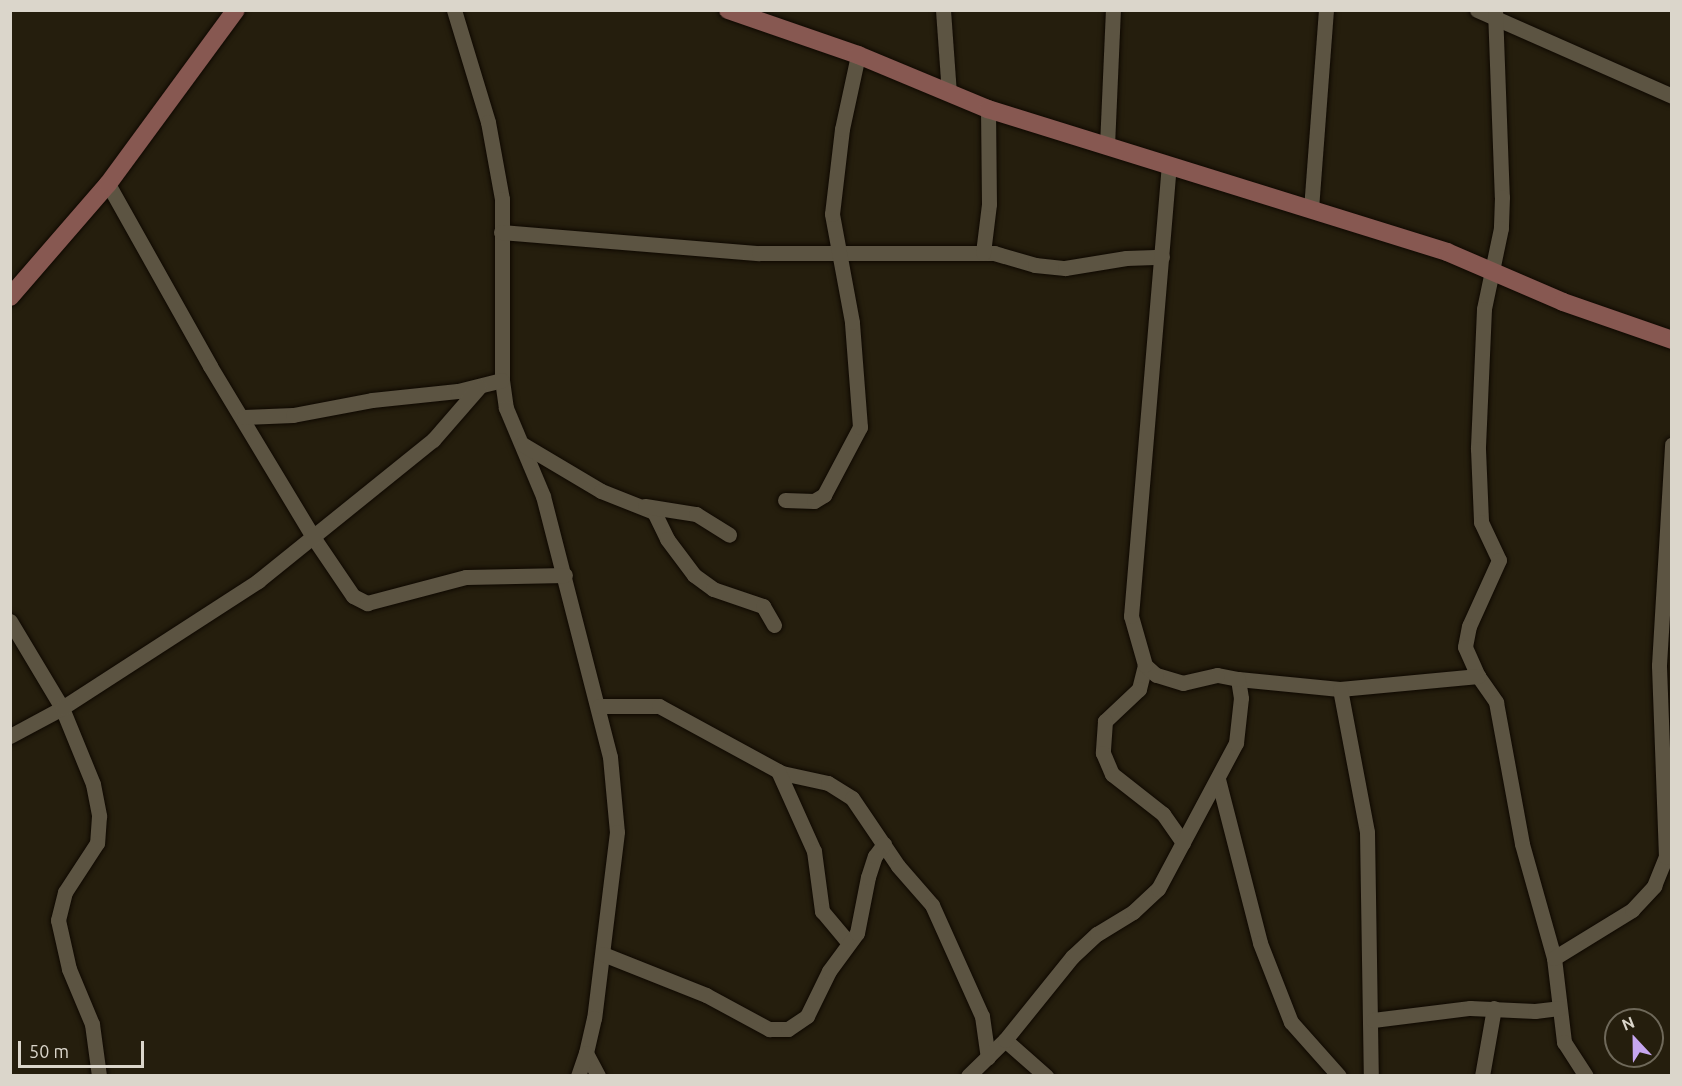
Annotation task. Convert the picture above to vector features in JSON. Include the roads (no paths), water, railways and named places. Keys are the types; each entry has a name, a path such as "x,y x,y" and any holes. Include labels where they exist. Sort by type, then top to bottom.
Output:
{"street":[{"path":"10,297 108,184 236,10"},
{"path":"454,10 488,122 502,199 502,380 506,408 543,496 599,706 610,757 617,832 603,954 586,1053 578,1076"},
{"path":"728,10 858,56 988,109 1448,252 1605,319 1671,340"},
{"path":"943,10 949,93"},
{"path":"1107,146 1113,10"},
{"path":"1311,209 1326,10"},
{"path":"1477,10 1494,15 1671,96"},
{"path":"1494,15 1502,197 1493,271 1481,339 1478,449 1481,522 1499,560 1464,638 1478,676 1496,702 1522,844 1554,958 1559,1008 1568,1053 1586,1076"},
{"path":"785,500 814,501 824,495 860,427 852,322 832,214 834,185 858,56"},
{"path":"982,253 989,204 988,109"},
{"path":"1169,165 1132,571 1131,616 1145,665 1139,689 1105,722 1103,753 1112,774 1163,814 1183,843"},
{"path":"108,184 210,366 244,417 313,537 353,596 366,603 466,577 565,575"},
{"path":"501,232 759,253 982,253 1065,268 1126,258 1162,257"},
{"path":"244,417 270,418 479,387 502,380"},
{"path":"10,736 62,708 258,581 433,440 479,387"},
{"path":"522,444 602,491 645,506 696,514 729,535"},
{"path":"1554,958 1632,910 1654,886 1666,856 1669,827 1659,654 1671,444"},
{"path":"645,506 654,512 667,539 694,575 713,589 764,606 774,625"},
{"path":"10,621 62,708 93,784 99,816 97,843 65,892 58,920 69,969 92,1024 99,1076"},
{"path":"1145,665 1156,675 1183,683 1218,675 1340,690 1478,676"},
{"path":"970,1075 1005,1040 1072,957 1096,934 1133,912 1158,889 1236,743 1241,698 1238,679"},
{"path":"1340,690 1367,832 1373,1020 1371,1076"},
{"path":"599,706 659,706 778,771 841,789 932,905 953,947 982,1016 988,1058"},
{"path":"778,771 814,851 822,911 848,942"},
{"path":"1218,779 1257,933 1291,1022 1339,1076"},
{"path":"603,954 706,995 770,1029 788,1029 807,1016 861,919 874,856 884,844"},
{"path":"1482,1076 1494,1008"},
{"path":"1373,1020 1452,1009 1559,1008"},
{"path":"1005,1040 1046,1076"},
{"path":"586,1053 598,1076"}]}
